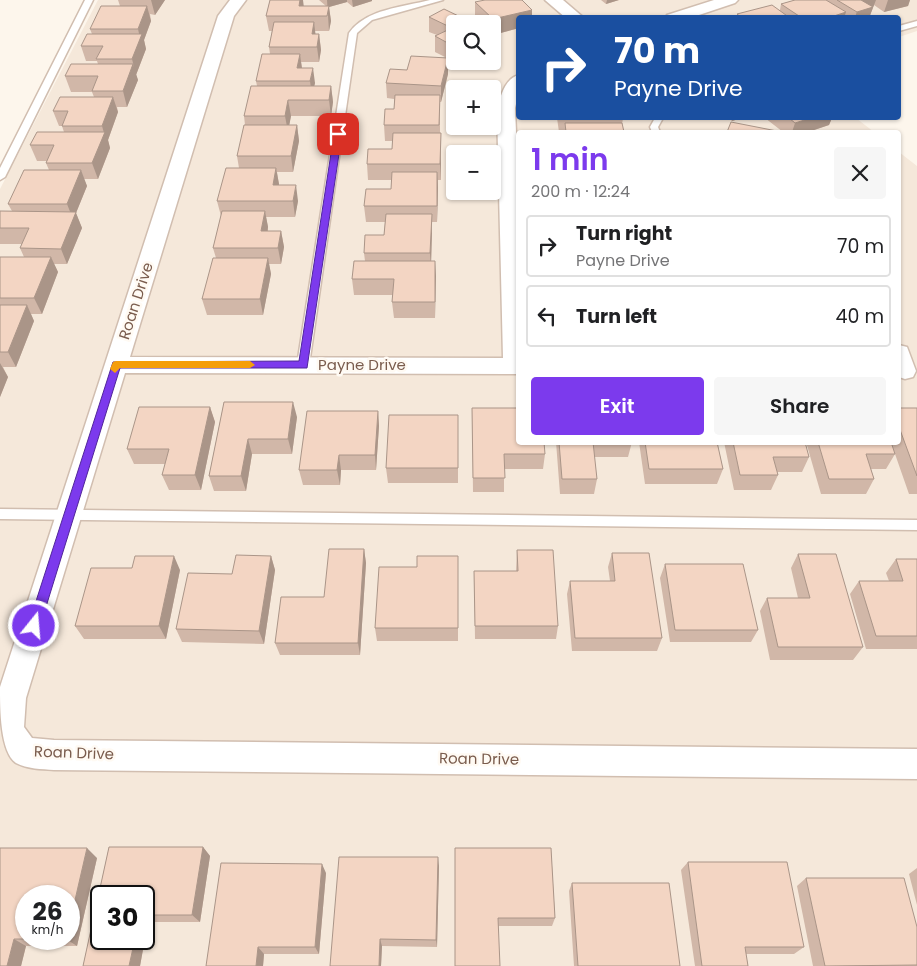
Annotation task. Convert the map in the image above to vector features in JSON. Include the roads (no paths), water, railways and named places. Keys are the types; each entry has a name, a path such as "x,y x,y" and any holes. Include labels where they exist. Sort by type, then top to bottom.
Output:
{"street":[{"name":"Roan Drive","path":"238,0 226,16 11,698 9,731 24,752 54,755 917,764"},
{"path":"553,0 573,15"},
{"path":"682,15 730,0"},
{"path":"516,84 510,92 506,108 516,366"},
{"name":"Payne Drive","path":"116,364 516,366"}],"lane":[{"path":"0,177 90,0"},
{"path":"303,365 353,33 359,24 369,18 439,0"},
{"path":"901,28 917,23"},
{"path":"0,514 917,525"}]}
